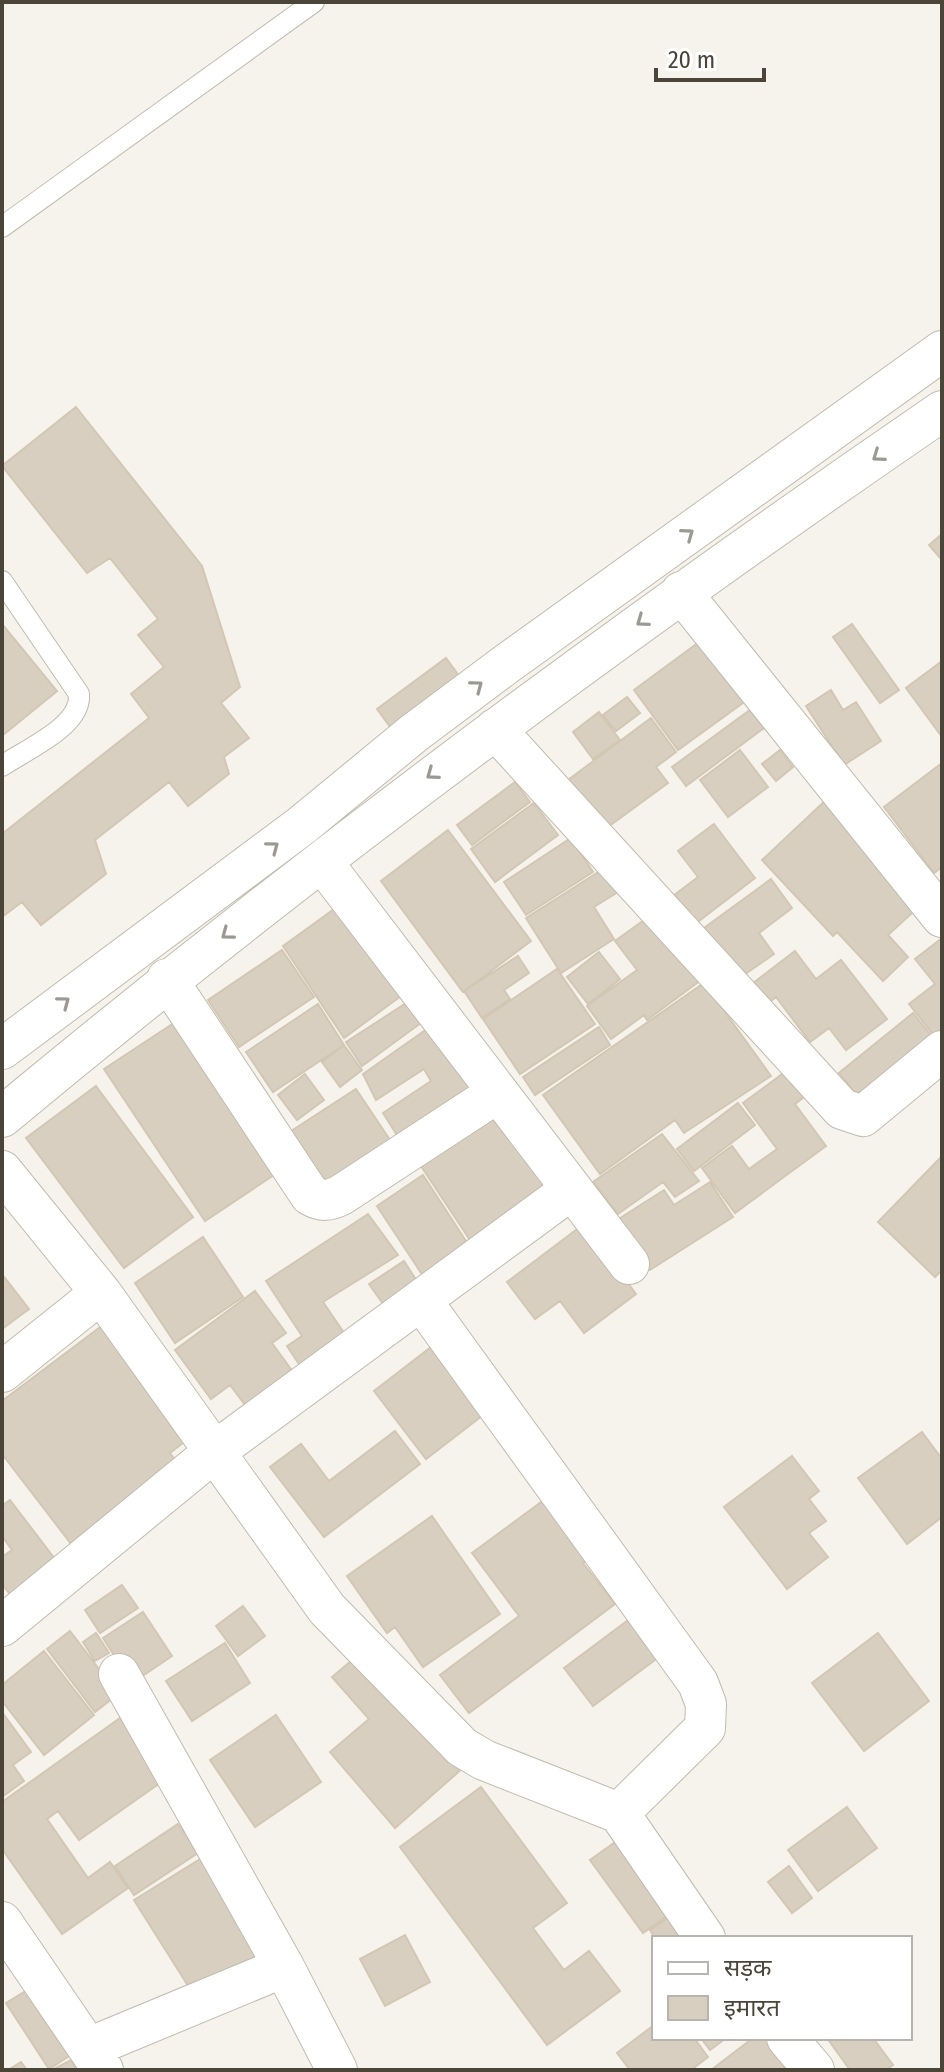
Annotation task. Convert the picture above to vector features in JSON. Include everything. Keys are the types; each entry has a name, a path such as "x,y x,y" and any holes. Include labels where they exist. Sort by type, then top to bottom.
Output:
{"street":[{"path":"2,1049 301,826 414,733 494,673 942,351"},
{"path":"2,1117 167,979 323,863 418,785 681,592 941,414"},
{"path":"681,592 942,917"},
{"path":"495,729 842,1109 863,1116 879,1107 942,1051"},
{"path":"323,863 629,1264"},
{"path":"167,979 310,1195 319,1200 330,1201 341,1195 497,1093"},
{"path":"2,1171 101,1293 327,1609 462,1747 484,1760 619,1813 704,1936"},
{"path":"2,1626 214,1452 572,1189"},
{"path":"2,1372 101,1293"},
{"path":"421,1300 698,1683 706,1704 705,1728 619,1813"},
{"path":"119,1674 284,1967 337,2070"},
{"path":"2,1922 97,2059 284,1967"},
{"path":"789,2040 814,2070"}],"lane":[{"path":"2,227 314,2"},
{"path":"2,766 71,719 80,706 79,694 4,590"}],"building":[{"path":"76,407 202,566 240,687 221,703 249,738 224,757 229,774 188,806 169,782 95,840 106,874 41,925 22,902 2,917 2,834 149,718 131,694 164,667 138,635 158,619 110,558 87,573 2,466"},
{"path":"942,534 942,560 929,545"},
{"path":"2,624 57,691 2,736"},
{"path":"852,624 899,690 880,703 833,637"},
{"path":"702,640 747,700 678,750 634,690"},
{"path":"446,658 460,677 391,728 377,709"},
{"path":"942,661 942,737 906,688"},
{"path":"831,690 843,710 856,702 881,741 844,765 806,706"},
{"path":"627,697 640,713 616,731 603,715"},
{"path":"750,710 764,728 686,786 672,767"},
{"path":"599,712 620,740 593,759 573,732"},
{"path":"651,718 676,752 656,767 668,783 605,829 568,780"},
{"path":"740,750 768,787 728,817 700,780"},
{"path":"780,750 793,767 776,781 762,764"},
{"path":"942,763 942,867 934,873 884,807"},
{"path":"515,782 530,802 472,845 457,825"},
{"path":"827,799 924,902 888,935 908,957 883,981 837,932 833,936 762,860"},
{"path":"534,803 558,835 495,882 471,849"},
{"path":"714,824 755,878 691,927 669,899 698,877 678,851"},
{"path":"448,830 531,941 463,992 381,881"},
{"path":"571,838 593,872 526,915 504,882"},
{"path":"603,869 618,892 594,907 614,939 561,973 526,918"},
{"path":"771,879 792,908 759,933 774,954 741,977 704,928"},
{"path":"344,902 405,993 344,1038 283,946"},
{"path":"651,915 705,977 647,1020 644,1015 611,1039 587,1006 637,970 615,941"},
{"path":"942,938 942,1033 936,1038 909,1004 935,984 915,959"},
{"path":"282,950 314,997 239,1047 208,1000"},
{"path":"795,951 816,979 841,960 887,1019 846,1050 829,1028 810,1042 776,997 763,1007 748,987"},
{"path":"599,952 620,979 588,1004 567,977"},
{"path":"518,956 529,973 504,990 510,999 482,1018 464,991"},
{"path":"557,969 595,1024 520,1074 483,1019"},
{"path":"704,983 771,1076 684,1133 675,1120 600,1174 543,1095"},
{"path":"414,998 425,1020 362,1066 346,1042"},
{"path":"318,1004 344,1045 273,1092 246,1052"},
{"path":"913,1013 942,1049 868,1109 839,1073"},
{"path":"183,1017 283,1169 205,1221 104,1069"},
{"path":"434,1024 475,1097 404,1146 383,1113 431,1081 424,1069 376,1100 363,1074"},
{"path":"599,1027 610,1045 535,1095 523,1077"},
{"path":"344,1045 362,1070 340,1087 322,1062"},
{"path":"793,1066 812,1091 795,1104 826,1146 735,1213 702,1168 732,1146 749,1169 777,1149 743,1103"},
{"path":"305,1074 324,1100 297,1120 278,1095"},
{"path":"96,1086 193,1217 124,1268 26,1138"},
{"path":"356,1089 394,1146 323,1193 285,1135"},
{"path":"738,1103 755,1125 694,1171 677,1149"},
{"path":"501,1108 556,1191 474,1246 419,1163"},
{"path":"662,1134 699,1181 675,1197 663,1182 618,1214 593,1182"},
{"path":"942,1156 942,1270 935,1277 878,1222"},
{"path":"423,1175 477,1258 431,1288 377,1206"},
{"path":"710,1182 733,1217 650,1270 617,1220 664,1190 674,1205"},
{"path":"368,1214 398,1255 323,1302 353,1346 307,1376 287,1346 302,1336 266,1281"},
{"path":"584,1224 636,1294 584,1333 560,1301 535,1319 507,1282"},
{"path":"203,1237 243,1297 175,1343 135,1283"},
{"path":"404,1261 422,1289 388,1311 369,1284"},
{"path":"2,1274 29,1309 2,1329"},
{"path":"255,1291 286,1333 272,1343 293,1372 245,1405 230,1385 211,1399 175,1350"},
{"path":"107,1322 193,1435 170,1453 181,1468 75,1549 2,1454 2,1401"},
{"path":"435,1344 487,1412 426,1459 374,1391"},
{"path":"395,1431 420,1464 324,1537 270,1467 301,1444 329,1481"},
{"path":"922,1432 942,1459 942,1517 907,1544 858,1478"},
{"path":"792,1456 819,1491 809,1499 826,1521 809,1533 828,1557 787,1589 724,1507"},
{"path":"10,1500 58,1563 12,1597 2,1584 2,1557 12,1550 2,1536 2,1506"},
{"path":"544,1500 588,1559 583,1563 615,1604 469,1713 440,1675 519,1616 472,1553"},
{"path":"432,1516 500,1614 423,1667 395,1627 387,1633 347,1576"},
{"path":"122,1585 138,1608 100,1633 85,1610"},
{"path":"243,1606 265,1636 238,1656 216,1626"},
{"path":"143,1612 172,1656 132,1683 103,1638"},
{"path":"631,1618 659,1657 593,1706 564,1668"},
{"path":"70,1631 118,1694 95,1712 47,1649"},
{"path":"96,1633 109,1653 95,1661 83,1642"},
{"path":"878,1633 929,1701 864,1751 812,1683"},
{"path":"225,1643 250,1683 192,1721 166,1681"},
{"path":"44,1651 94,1715 44,1755 2,1701 2,1685"},
{"path":"363,1651 464,1767 395,1828 330,1752 369,1719 332,1677"},
{"path":"2,1712 31,1752 13,1765 24,1781 2,1797"},
{"path":"276,1715 321,1782 255,1827 210,1760"},
{"path":"123,1716 167,1778 79,1840 58,1811 47,1819 88,1878 110,1862 128,1888 62,1934 2,1849 2,1802"},
{"path":"481,1787 567,1903 533,1928 564,1970 589,1951 620,1991 547,2045 400,1847"},
{"path":"847,1807 877,1848 818,1891 788,1850"},
{"path":"178,1824 198,1853 134,1895 115,1866"},
{"path":"628,1833 681,1906 643,1933 590,1860"},
{"path":"202,1858 264,1962 192,1992 134,1900"},
{"path":"789,1866 812,1898 792,1913 768,1882"},
{"path":"675,1913 690,1936 654,1936 650,1930"},
{"path":"405,1935 430,1982 385,2006 360,1959"},
{"path":"37,1984 80,2049 49,2069 6,2003"},
{"path":"652,2027 652,2040 695,2040 708,2057 691,2070 630,2070 617,2053"},
{"path":"702,2040 723,2040 710,2050"},
{"path":"750,2040 769,2040 787,2066 781,2070 711,2070"},
{"path":"828,2040 874,2040 893,2065 886,2070 850,2070"},
{"path":"71,2060 76,2070 52,2070"},
{"path":"21,2062 27,2070 8,2070"}]}
